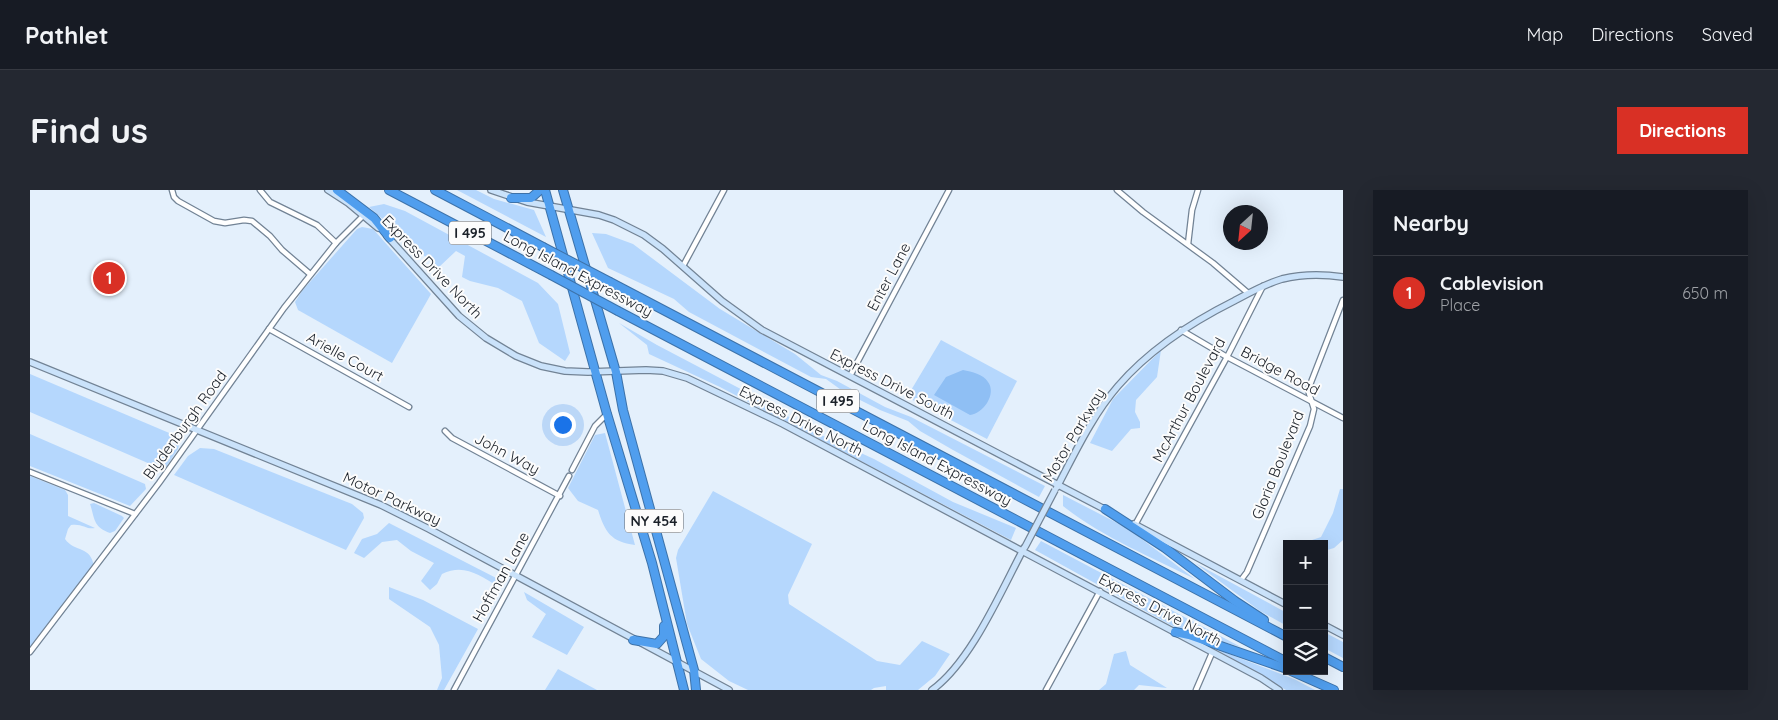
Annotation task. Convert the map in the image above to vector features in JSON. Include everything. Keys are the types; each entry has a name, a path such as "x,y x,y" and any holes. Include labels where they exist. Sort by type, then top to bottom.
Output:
{"highway":[{"path":"337,190 374,218 390,238"},
{"name":"Long Island Expressway","path":"388,190 1283,660"},
{"name":"Long Island Expressway","path":"435,190 1283,634"},
{"path":"511,198 531,198 540,190"},
{"name":"NY 454","path":"545,190 597,372 607,414 658,587 684,690"},
{"name":"NY 454","path":"563,190 616,372 624,410 694,670 696,690"},
{"path":"1105,509 1165,548 1235,601 1283,633"},
{"path":"633,640 657,644 664,636 658,587"},
{"path":"1175,632 1189,635 1283,668"},
{"path":"1328,659 1343,666"},
{"path":"1300,675 1334,690"},
{"path":"1312,675 1340,690"}],"main road":[{"name":"Express Drive North","path":"328,190 364,215 390,238 451,308 469,325 492,342 516,356 541,366 566,370 597,372 663,371 687,378 783,424 1024,550 1279,690"},
{"name":"Express Drive South","path":"491,190 511,198 614,220 644,235 683,266 722,302 762,330 1057,487 1105,509 1283,603"},
{"name":"Motor Parkway","path":"932,690 942,683 959,663 974,640 1090,426 1116,388 1148,356 1181,330 1248,293 1263,286 1299,276 1343,277"},
{"name":"Motor Parkway","path":"30,362 381,505 729,690"},
{"path":"1328,627 1343,635"}],"street":[{"path":"172,190 178,202 214,221 225,223 244,220 252,221 310,274"},
{"path":"260,190 270,202 317,225 336,243"},
{"path":"683,266 724,190"},
{"name":"Enter Lane","path":"850,376 949,190"},
{"path":"1117,190 1248,293"},
{"path":"1188,244 1192,210 1198,190"},
{"name":"Blydenburgh Road","path":"30,652 135,514 310,274 336,243 364,215"},
{"name":"McArthur Boulevard","path":"1135,525 1227,357 1263,286"},
{"name":"Gloria Boulevard","path":"1241,580 1248,572 1308,432 1314,415 1308,390 1343,300"},
{"name":"Arielle Court","path":"269,329 409,407"},
{"name":"Bridge Road","path":"1181,330 1227,357 1343,418"},
{"path":"572,470 595,426 607,414"},
{"name":"John Way","path":"445,431 452,438 560,496"},
{"path":"30,472 135,514"},
{"name":"Hoffman Lane","path":"454,690 570,476"},
{"path":"1046,690 1100,591"},
{"path":"1196,690 1212,652"}],"shaded area":[{"path":"457,190 476,190 494,199 534,210 546,237"},
{"path":"384,204 405,211 538,283 558,304 570,353 565,361 539,343 522,301 498,288 462,277 465,256 456,251 438,268 369,207"},
{"path":"362,227 373,229 431,294 392,363 298,310 295,302 302,291 357,229"},
{"path":"592,233 606,234 633,244 720,309 795,354 821,375 837,381 885,407 911,417 1045,486 1039,497 920,431 908,421 880,410 844,392 826,379 811,377 689,312 674,299 608,268"},
{"path":"619,323 769,404 806,428 874,459 953,502 1016,528 1011,540 720,387 649,354 647,345"},
{"path":"941,340 1017,381 987,439 907,397"},
{"path":"1161,350 1157,377 1136,400 1135,412 1140,422 1140,428 1131,429 1112,451 1090,443 1113,399"},
{"path":"963,370 983,377 990,387 991,392 987,403 975,414 970,415 934,395 946,377"},
{"path":"30,374 174,435 179,445 178,449 164,470 30,412"},
{"path":"605,433 635,545 627,544 610,535 603,524 598,510 578,501 568,488 595,435"},
{"path":"30,434 145,484 146,489 130,506 30,466"},
{"path":"200,448 214,449 352,504 363,513 364,518 346,550 174,475 188,456"},
{"path":"30,476 65,490 68,495 68,516 95,528 71,525 68,529 65,539 73,546 90,555 94,567 30,648"},
{"path":"1340,489 1343,489 1343,540 1334,548 1328,550 1328,540 1312,540 1321,537 1333,513"},
{"path":"713,491 812,544 788,595 789,604 877,661 900,665 922,641 950,654 935,676 918,690 886,690 886,686 871,690 748,690 729,681 701,659 687,624 676,558 678,550"},
{"path":"1063,495 1127,528 1195,579 1127,546 1078,517 1063,506"},
{"path":"94,503 124,518 115,531 110,533 100,528 94,518 90,504"},
{"path":"389,523 502,581 498,586 472,572 465,570 450,571 442,574 437,584 430,590 421,581 434,563 411,551 397,540 382,542 364,558 354,553 362,539 377,534"},
{"path":"1041,541 1241,647 1178,629 1035,550"},
{"path":"1195,563 1283,611 1283,624 1260,611"},
{"path":"389,587 423,600 478,629 444,690 437,690 442,678 439,645 430,627 389,599"},
{"path":"524,592 584,627 567,655 532,637 546,614 527,600"},
{"path":"1328,634 1343,642 1343,658 1328,650"},
{"path":"1216,649 1294,679 1315,690 1286,690"},
{"path":"1126,651 1130,665 1167,688 1139,685 1134,690 1099,690 1106,684 1114,654"},
{"path":"558,669 597,690 545,690"}],"place":[{"name":"Cablevision","path":"109,278"}]}
